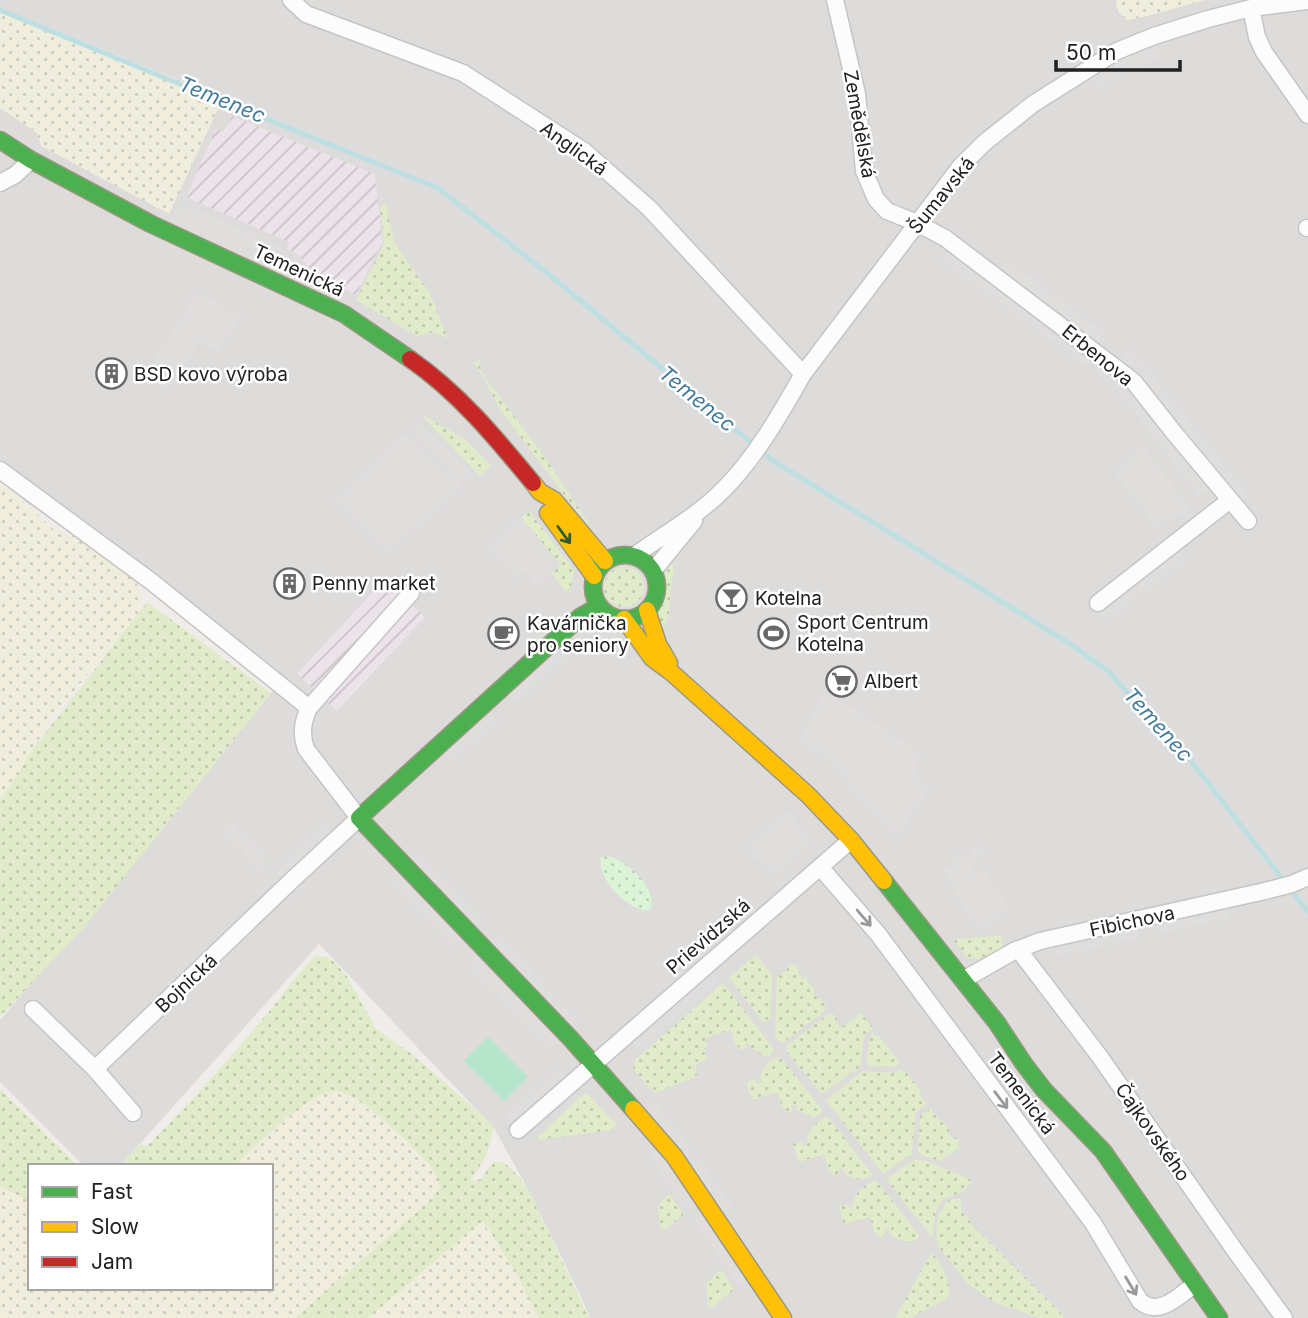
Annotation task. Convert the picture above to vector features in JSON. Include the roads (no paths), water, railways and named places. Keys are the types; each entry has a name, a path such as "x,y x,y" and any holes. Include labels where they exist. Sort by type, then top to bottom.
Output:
{"street":[{"name":"Anglická","path":"291,0 306,14 463,73 584,151 649,208 803,374"},
{"name":"Zemědělská","path":"835,0 857,93 864,172 876,199 887,211 917,223"},
{"name":"Šumavská","path":"653,571 709,503 736,476 803,374 960,167 984,143 1033,104 1117,51 1154,36 1251,8 1308,1"},
{"path":"1251,8 1257,37 1264,52 1308,115"},
{"name":"Temenická","path":"0,140 31,160 151,224 344,314 437,379 503,447 540,492 554,500 605,561"},
{"path":"0,183 15,175 31,160"},
{"name":"Erbenova","path":"917,223 945,237 1133,382 1248,521"},
{"path":"0,470 152,582 309,708"},
{"name":"Temenická","path":"540,492 544,508 594,576 593,592 599,606 610,615 624,619 652,658 808,795 851,839 997,1023 1044,1090 1103,1151 1219,1318"},
{"path":"1098,603 1230,500"},
{"name":"Šumavská","path":"634,556 709,503"},
{"path":"594,576 605,561 616,555 642,559 653,571 657,591 653,601 640,615 624,619"},
{"path":"411,593 309,708 302,728 306,749 359,818 593,1064 674,1156 783,1318"},
{"path":"359,818 580,617 599,606"},
{"name":"Temenická","path":"647,610 671,672"},
{"name":"Bojnická","path":"95,1069 359,818"},
{"name":"Prievidzská","path":"518,1130 851,839"},
{"name":"Temenická","path":"820,867 878,934 1093,1223 1140,1301 1154,1308 1163,1306 1195,1284"},
{"name":"Fibichova","path":"963,980 1018,949 1040,941 1287,885 1308,877"},
{"name":"Čajkovského","path":"1018,949 1100,1057 1284,1318"},
{"path":"33,1009 95,1069 133,1113"}],"waterway":[{"name":"Temenec","path":"0,10 438,188 551,276 772,460 1072,645 1109,672 1181,748 1308,912"}],"place":[{"name":"BSD kovo výroba","path":"111,374"},
{"name":"Penny market","path":"289,583"},
{"name":"Kotelna","path":"732,598"},
{"name":"Sport Centrum Kotelna","path":"774,633"},
{"name":"Kavárnička pro seniory","path":"504,634"},
{"name":"Albert","path":"841,681"}]}
